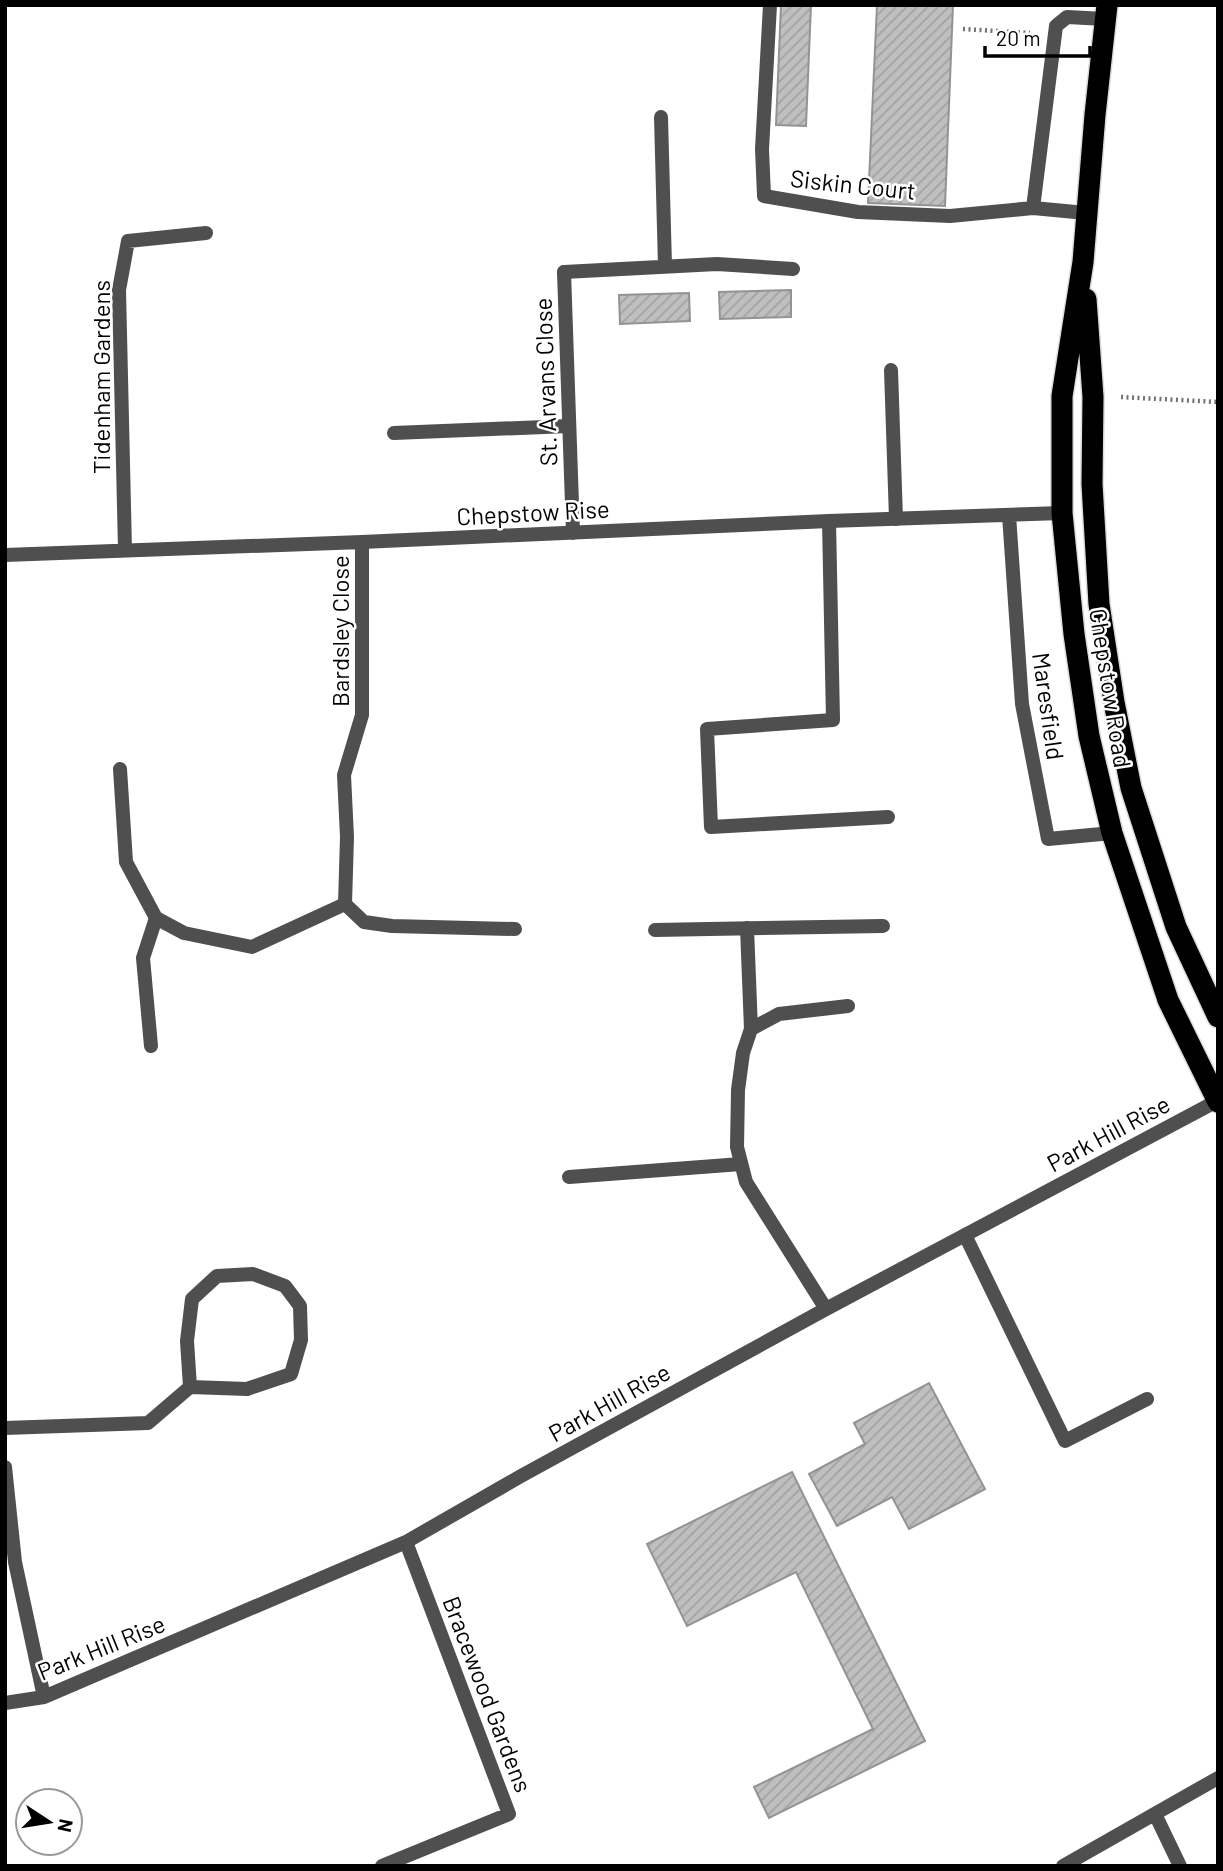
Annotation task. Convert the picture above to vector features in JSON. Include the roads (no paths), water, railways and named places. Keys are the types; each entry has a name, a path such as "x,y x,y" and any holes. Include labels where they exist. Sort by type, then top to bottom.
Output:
{"highway":[{"name":"Chepstow Road","path":"1106,12 1083,262 1062,396 1062,513 1074,634 1089,736 1112,833 1168,1000 1218,1101"},
{"name":"Chepstow Road","path":"1083,262 1093,397 1093,484 1099,604 1114,702 1131,789 1176,927 1218,1017"}],"street":[{"name":"Siskin Court","path":"770,5 762,149 764,196 858,212 950,216 1033,208 1086,212"},
{"path":"1033,208 1056,26 1067,17 1106,12"},
{"path":"662,117 665,267 717,264 793,269"},
{"name":"Tidenham Gardens","path":"125,550 119,290 128,241 206,233"},
{"name":"St. Arvans Close","path":"573,533 564,272 665,267"},
{"path":"891,370 896,519"},
{"path":"394,433 569,426"},
{"name":"Chepstow Rise","path":"5,555 1062,513"},
{"name":"Maresfield","path":"1009,515 1022,704 1048,839 1112,833"},
{"path":"829,521 833,720 707,729 710,827 888,817"},
{"name":"Bardsley Close","path":"345,904 347,837 344,775 362,715 362,542"},
{"path":"120,769 126,862 156,918 184,933 251,947 345,904 364,922 392,926 516,929"},
{"path":"151,1045 143,958 156,918"},
{"path":"655,930 883,926"},
{"path":"747,928 751,1029 743,1053 738,1090 737,1147 746,1182 826,1309"},
{"path":"751,1029 779,1014 848,1006"},
{"name":"Park Hill Rise","path":"5,1703 44,1697 406,1542 533,1469 826,1309 1218,1101"},
{"path":"569,1177 741,1164"},
{"path":"965,1235 1065,1441 1147,1399"},
{"path":"5,1428 148,1423 190,1387 247,1389 291,1374 301,1340 300,1306 285,1286 253,1274 217,1276 192,1300 187,1341 190,1387"},
{"path":"5,1467 15,1562 44,1697"},
{"name":"Bracewood Gardens","path":"382,1866 509,1814 406,1542"},
{"path":"1063,1866 1218,1778"},
{"path":"1155,1814 1180,1866"}]}
